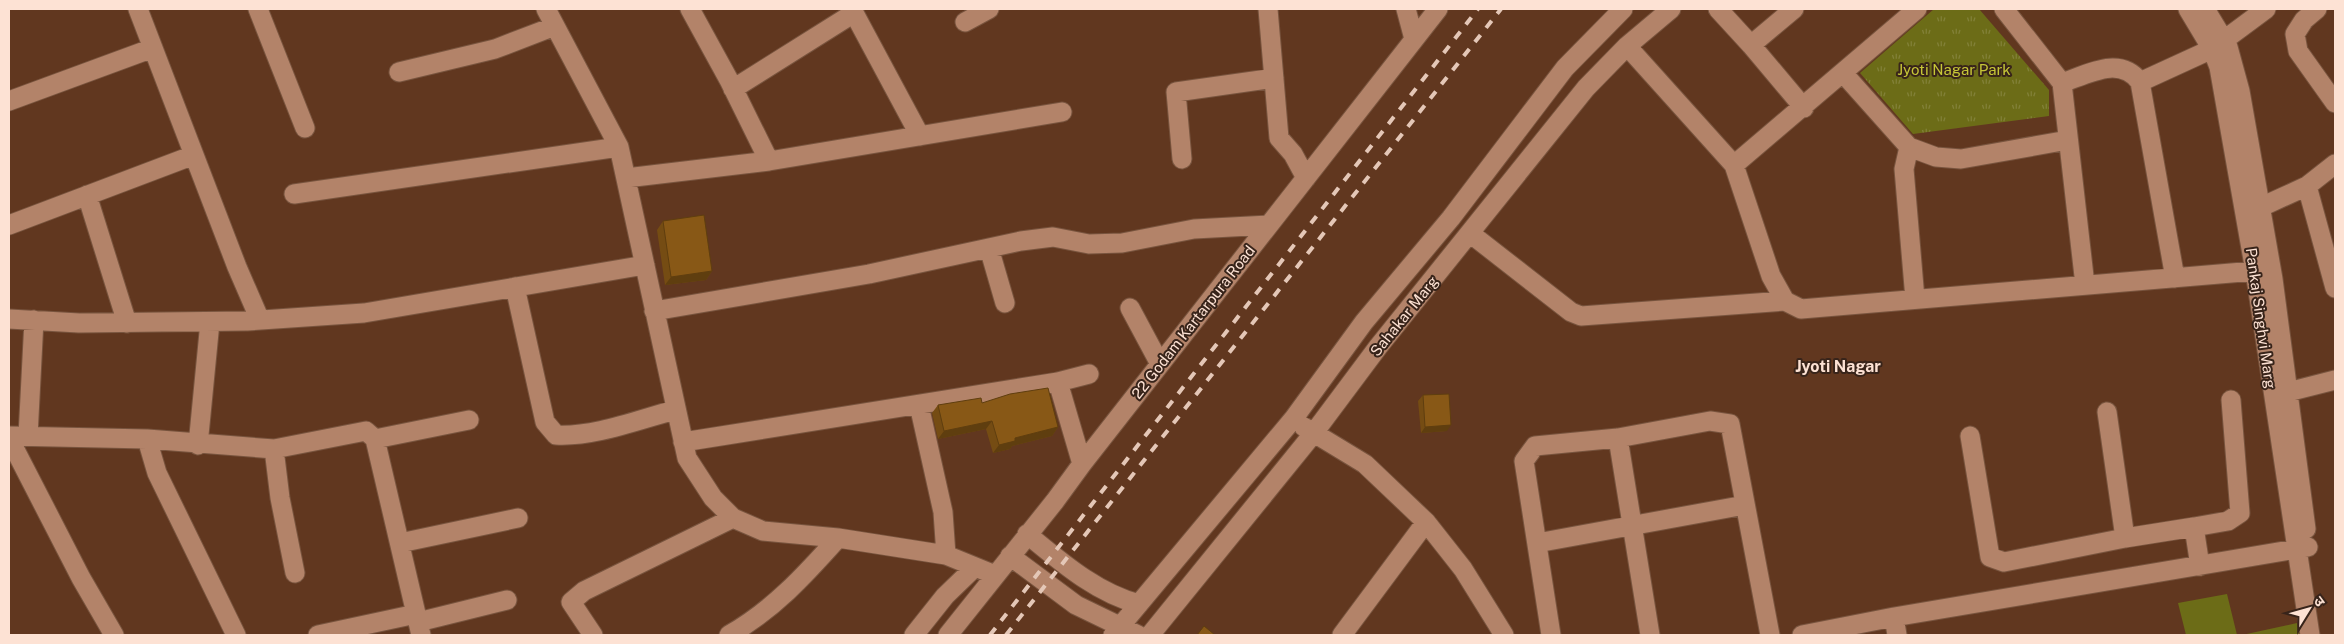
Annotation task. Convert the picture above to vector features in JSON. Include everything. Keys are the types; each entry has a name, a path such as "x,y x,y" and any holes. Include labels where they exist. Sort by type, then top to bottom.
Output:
{"street":[{"path":"138,9 260,320"},
{"path":"258,9 305,128"},
{"path":"546,9 619,147 686,458 707,490 733,518 762,531 838,538 946,555 995,575"},
{"path":"690,9 769,161"},
{"path":"965,22 990,9"},
{"path":"1268,9 1279,138 1293,154 1306,178"},
{"path":"1406,9 1414,40"},
{"name":"22 Godam Kartarpura Road","path":"948,635 1055,501 1438,9"},
{"name":"Sahakar Marg","path":"1117,631 1294,418 1364,322 1451,218 1565,68 1623,9"},
{"name":"Sahakar Marg","path":"1150,635 1313,434 1378,347 1471,234 1586,88 1626,46 1671,9"},
{"path":"1718,9 1804,108"},
{"path":"1751,45 1794,9"},
{"path":"1734,166 1804,108 1917,9"},
{"path":"2004,9 2062,83 2085,285"},
{"name":"Pankaj Singhvi Marg","path":"2188,9 2235,66 2273,279 2280,394"},
{"name":"Pankaj Singhvi Marg","path":"2205,9 2218,44 2219,67 2255,271 2280,394 2302,548 2310,635"},
{"path":"2140,82 2218,44 2266,9"},
{"path":"2318,9 2304,20 2295,34 2298,51 2335,103"},
{"path":"733,89 851,12 920,136"},
{"path":"399,72 495,49 555,26"},
{"path":"1626,46 1734,166 1771,276 1785,301"},
{"path":"9,101 153,48"},
{"path":"2062,83 2106,67 2122,68 2134,73 2140,82 2175,278"},
{"path":"1843,72 1908,147 1936,157 1961,159 2068,140"},
{"path":"1182,159 1176,92 1274,78"},
{"path":"626,178 769,161 1062,112"},
{"path":"294,194 619,147"},
{"path":"1908,147 1904,169 1915,299"},
{"path":"9,225 194,155"},
{"path":"2261,207 2307,186 2335,164"},
{"path":"2307,186 2335,288"},
{"path":"87,195 127,323"},
{"path":"654,311 869,274 989,248 1053,237 1089,244 1122,243 1194,229 1269,225"},
{"path":"1471,234 1571,312 1581,316 1785,301 1800,309 2255,271"},
{"path":"989,248 1005,303"},
{"path":"9,319 127,323 210,322 364,313 645,265"},
{"path":"515,287 545,422 556,435 571,436 675,410"},
{"path":"1130,308 1160,364"},
{"path":"28,436 34,320"},
{"path":"198,445 210,322"},
{"path":"683,442 1058,382 1089,374"},
{"path":"2280,394 2335,380"},
{"path":"1058,382 1082,464"},
{"path":"1970,436 1990,557 2004,562 2125,538 2228,521 2240,513 2231,400"},
{"path":"919,405 943,512 946,555"},
{"path":"2107,412 2125,538"},
{"path":"1294,418 1313,434 1365,464 1426,522 1463,569 1504,635"},
{"path":"375,439 468,420"},
{"path":"1551,635 1524,461 1535,446 1618,438 1710,420 1730,424 1770,635"},
{"path":"114,635 81,578 9,437 147,439 198,445 274,449 366,431 375,439 419,624"},
{"path":"1618,438 1650,635"},
{"path":"147,439 157,473 236,635"},
{"path":"274,449 280,498 295,573"},
{"path":"1537,543 1745,505"},
{"path":"400,543 518,518"},
{"path":"593,635 571,602 584,591 733,518"},
{"path":"1344,634 1426,522"},
{"path":"2194,527 2200,566"},
{"path":"1027,534 1103,590 1119,599 1138,604"},
{"path":"729,635 754,621 793,588 838,538"},
{"path":"1802,635 1895,626 2200,566 2302,548"},
{"name":"Pankaj Singhvi Marg","path":"2302,548 2322,635"},
{"path":"1010,556 1076,605 1117,631 1138,635"},
{"path":"914,635 944,596 974,568"},
{"path":"318,635 419,624 507,600"}],"green space":[{"name":"Jyoti Nagar Park","path":"1934,9 1979,9 2049,90 2049,116 1913,134 1860,73"},
{"path":"2227,594 2237,635 2186,635 2178,603"},
{"path":"2297,623 2299,635 2242,635"}],"building":[{"path":"704,215 712,271 671,277 663,221"},
{"path":"1048,388 1058,427 1015,438 1015,441 999,445 992,421 944,431 938,405 981,398 982,403 1010,394"},
{"path":"1449,394 1451,425 1425,427 1423,395"},
{"path":"1204,626 1215,635 1197,635"}],"railway":[{"path":"990,635 1478,9"},
{"path":"1006,635 1501,9"}],"district":[{"name":"Jyoti Nagar","path":"1838,366"}]}
